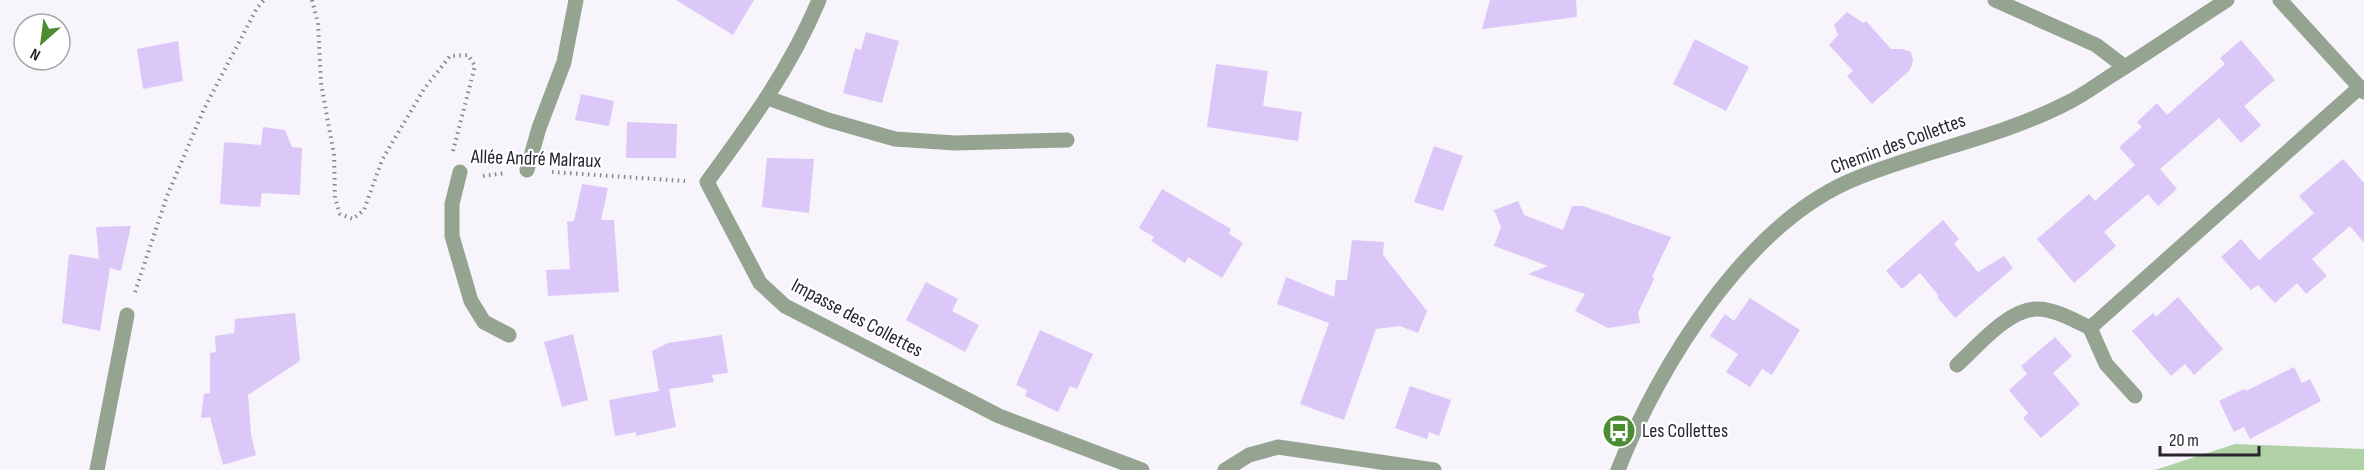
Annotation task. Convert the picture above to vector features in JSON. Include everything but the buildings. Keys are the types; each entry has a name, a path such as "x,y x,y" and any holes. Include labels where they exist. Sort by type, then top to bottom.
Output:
{"street":[{"path":"527,170 539,128 564,62 576,0"},
{"path":"707,182 768,98 805,35 819,0"},
{"path":"1995,0 2096,45 2125,67"},
{"name":"Chemin des Collettes","path":"1618,470 1644,411 1683,341 1723,286 1769,237 1808,203 1856,178 2020,124 2068,103 2228,0"},
{"path":"2090,328 2362,90 2280,0"},
{"path":"768,98 828,120 895,139 955,143 1067,140"},
{"path":"460,172 452,204 453,236 471,300 483,322 509,335"},
{"name":"Impasse des Collettes","path":"707,182 760,283 785,306 999,416 1142,470"},
{"path":"1958,365 2010,316 2036,309 2067,316 2090,328 2106,364 2135,396"},
{"path":"97,470 127,315"},
{"path":"1225,470 1249,455 1278,447 1434,470"}],"path":[{"path":"127,315 167,196 195,131 252,18 264,0"},
{"name":"Allée André Malraux","path":"312,0 318,23 321,83 334,155 335,198 340,214 353,219 364,210 382,160 424,89 450,56 468,55 475,66 452,153 460,172 482,177 527,170 707,182"}],"green space":[{"path":"2235,444 2364,449 2364,470 2155,470"}],"place":[{"name":"Les Collettes","path":"1619,431"}]}
